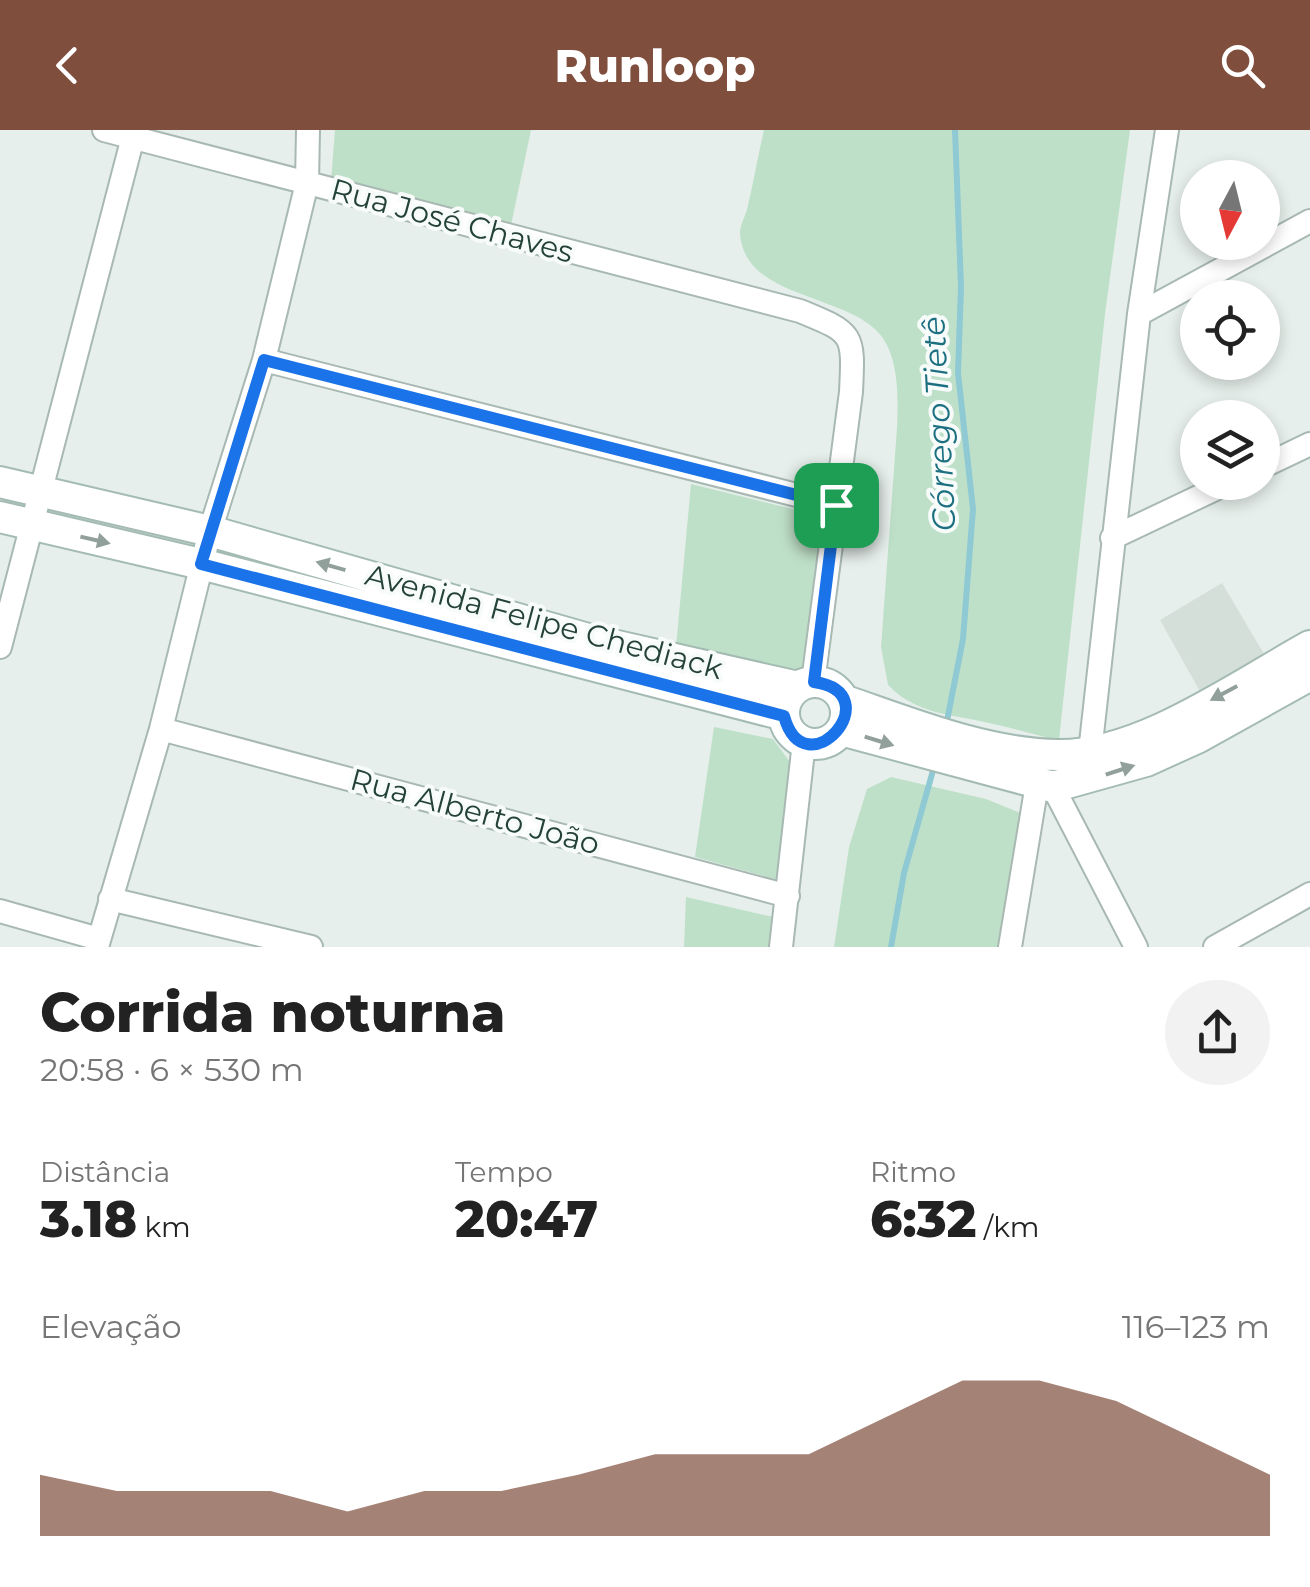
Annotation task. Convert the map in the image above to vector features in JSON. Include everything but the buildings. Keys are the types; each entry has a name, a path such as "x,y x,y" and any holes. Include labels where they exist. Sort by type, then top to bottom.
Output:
{"street":[{"name":"Rua José Chaves","path":"104,130 800,311 834,324 852,344 851,392 836,505"},
{"path":"0,910 98,943 161,729 210,532 264,360 307,184 308,130"},
{"path":"1090,752 1139,314 1167,130"},
{"path":"0,647 133,137"},
{"path":"1139,314 1310,221"},
{"path":"264,360 836,505 806,684 786,702 784,716 790,732 804,742 822,742 842,715"},
{"path":"1280,462 1307,455"},
{"name":"Avenida Felipe Chediack","path":"0,482 210,532 594,641 806,684"},
{"path":"1112,538 1192,500"},
{"name":"Avenida Felipe Chediack","path":"0,517 201,564 784,716"},
{"path":"961,750 1090,752 1140,738 1310,646"},
{"path":"842,715 961,750 1045,785 1096,778 1146,761 1199,737 1310,676"},
{"path":"806,684 831,687 842,715"},
{"name":"Rua Alberto João","path":"161,729 788,896"},
{"path":"781,947 804,742"},
{"path":"1010,947 1045,785"},
{"path":"1045,785 1136,947"},
{"path":"1215,947 1310,894"},
{"path":"110,899 311,947"}],"shaded area":[{"path":"1222,583 1267,659 1202,695 1160,620"}],"green space":[{"path":"335,130 531,130 510,230 331,181"},
{"path":"764,130 1130,130 1105,314 1059,740 923,708 888,685 881,647 897,428 894,365 887,345 874,328 854,315 782,286 747,257 740,231"},
{"path":"691,484 825,517 807,672 676,647"},
{"path":"714,727 773,739 790,762 778,880 695,857"},
{"path":"891,777 986,799 1023,814 997,947 834,947 849,847 867,789"},
{"path":"686,897 773,917 769,947 684,947"}],"waterway":[{"name":"Córrego Tietê","path":"946,726 963,639 973,509 958,373 961,287 955,130"},
{"name":"Córrego Tietê","path":"891,947 904,873 934,767"}],"route":[{"path":"264,360 836,505 814,682 838,692 846,715 838,734 814,743 796,738 784,716 201,564 264,360"}]}
